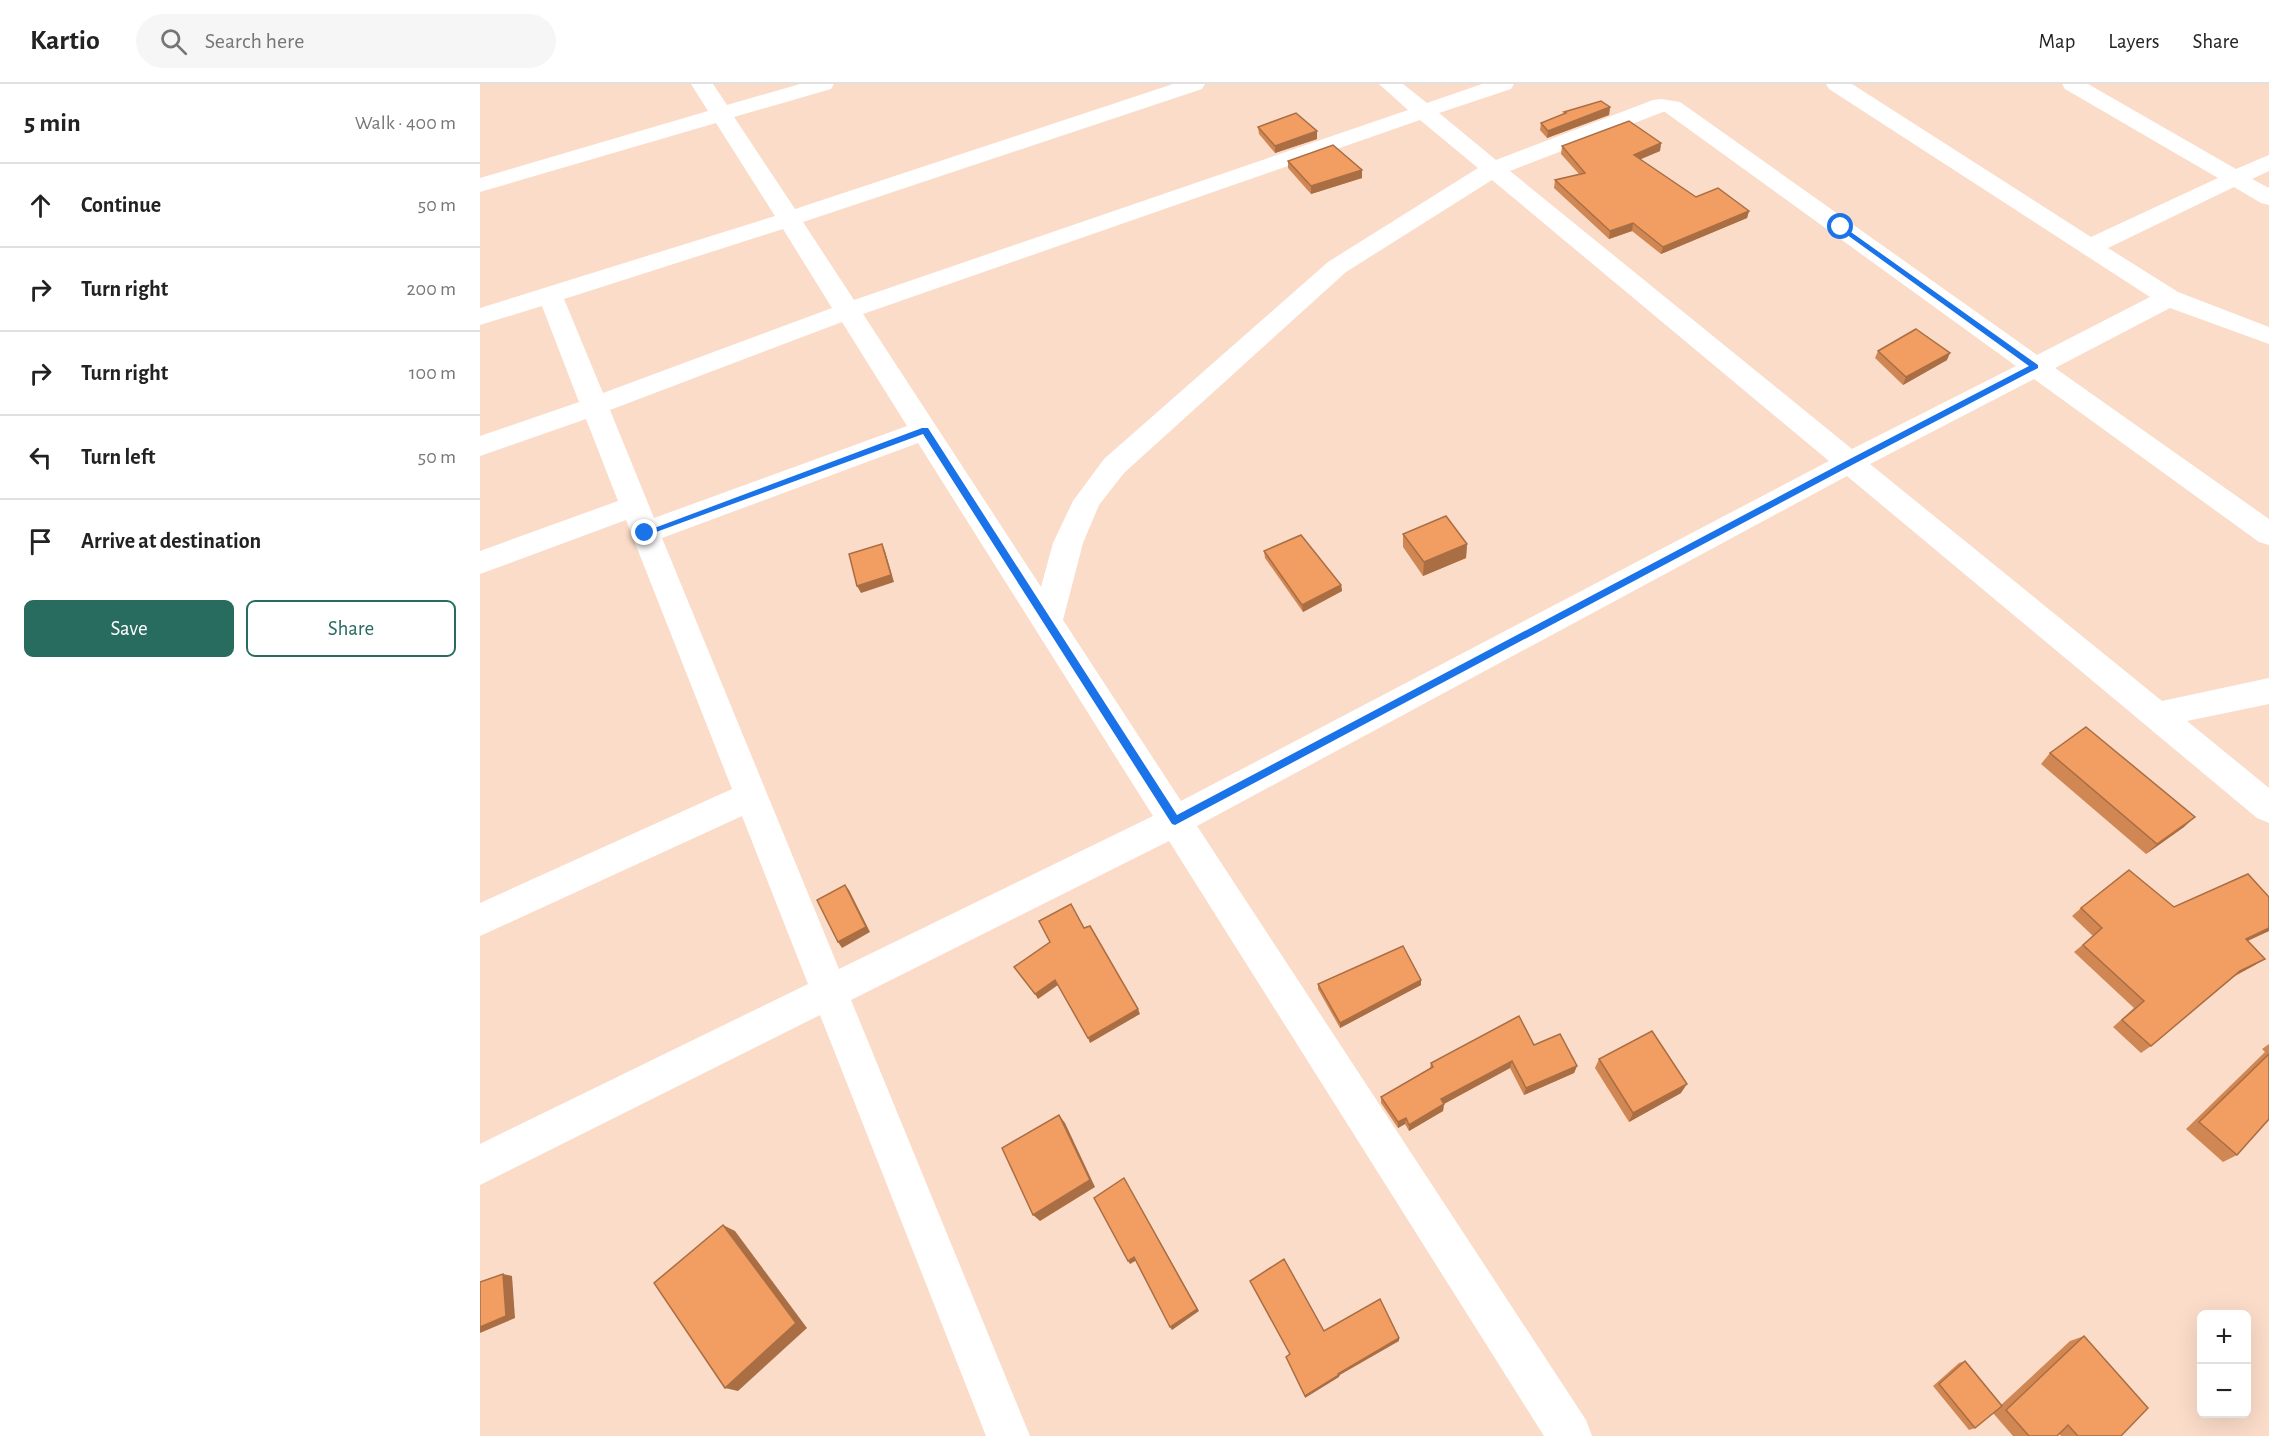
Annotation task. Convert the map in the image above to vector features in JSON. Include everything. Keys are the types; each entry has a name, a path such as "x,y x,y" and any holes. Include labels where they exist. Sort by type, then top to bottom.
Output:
{"street":[{"path":"702,84 1570,1436"},
{"path":"480,185 823,84"},
{"path":"480,317 789,219 1194,84"},
{"path":"1390,84 2269,808"},
{"path":"480,446 595,406 848,311 1503,84"},
{"path":"1837,84 2169,298 2269,336"},
{"path":"2073,84 2269,198"},
{"path":"1047,621 1068,543 1087,501 1114,466 1336,267 1493,169 1654,107 1672,106 2269,534"},
{"path":"2090,247 2269,162"},
{"path":"550,295 1008,1436"},
{"path":"480,1165 1175,821 1849,463 2169,298"},
{"path":"480,562 640,519 925,430"},
{"path":"2156,715 2269,691"},
{"path":"480,920 751,796"}],"building":[{"path":"1601,101 1610,107 1548,131 1541,123 1566,113 1564,112"},
{"path":"1296,113 1317,131 1275,146 1258,127"},
{"path":"1629,121 1661,143 1634,155 1696,197 1718,188 1749,211 1663,247 1633,223 1610,231 1555,180 1585,173 1562,146"},
{"path":"1333,145 1362,170 1311,186 1288,161"},
{"path":"1916,329 1950,353 1906,377 1878,351"},
{"path":"1446,516 1467,544 1424,562 1403,534"},
{"path":"1301,535 1341,585 1302,605 1264,551"},
{"path":"882,544 891,575 857,586 849,554"},
{"path":"2086,727 2195,817 2157,844 2050,753"},
{"path":"2129,870 2174,907 2248,874 2269,897 2269,928 2246,939 2265,959 2240,971 2151,1046 2122,1020 2144,1001 2083,945 2102,928 2081,908"},
{"path":"845,885 866,927 838,942 817,900"},
{"path":"1071,904 1084,928 1090,926 1138,1009 1088,1038 1055,980 1035,994 1014,967 1050,942 1039,921"},
{"path":"1403,946 1421,980 1340,1023 1318,984"},
{"path":"1519,1016 1534,1045 1560,1034 1577,1066 1526,1088 1512,1061 1441,1099 1444,1104 1409,1125 1406,1118 1398,1122 1381,1097 1433,1067 1431,1063"},
{"path":"1652,1031 1687,1084 1633,1113 1599,1059"},
{"path":"2269,1054 2269,1119 2237,1155 2199,1122"},
{"path":"1059,1115 1090,1180 1033,1215 1002,1148"},
{"path":"1124,1178 1197,1309 1170,1327 1134,1257 1128,1261 1094,1198"},
{"path":"723,1225 796,1323 725,1388 654,1283"},
{"path":"1284,1259 1324,1331 1380,1299 1399,1338 1305,1396 1286,1357 1290,1354 1250,1281"},
{"path":"503,1274 506,1316 480,1327 480,1282"},
{"path":"2084,1336 2148,1408 2121,1436 2078,1436 2068,1425 2057,1436 2029,1436 2006,1410"},
{"path":"1965,1361 2002,1406 1975,1428 1939,1384"}],"route":[{"path":"645,533 925,430 1175,821 2035,366 1841,227"}]}
